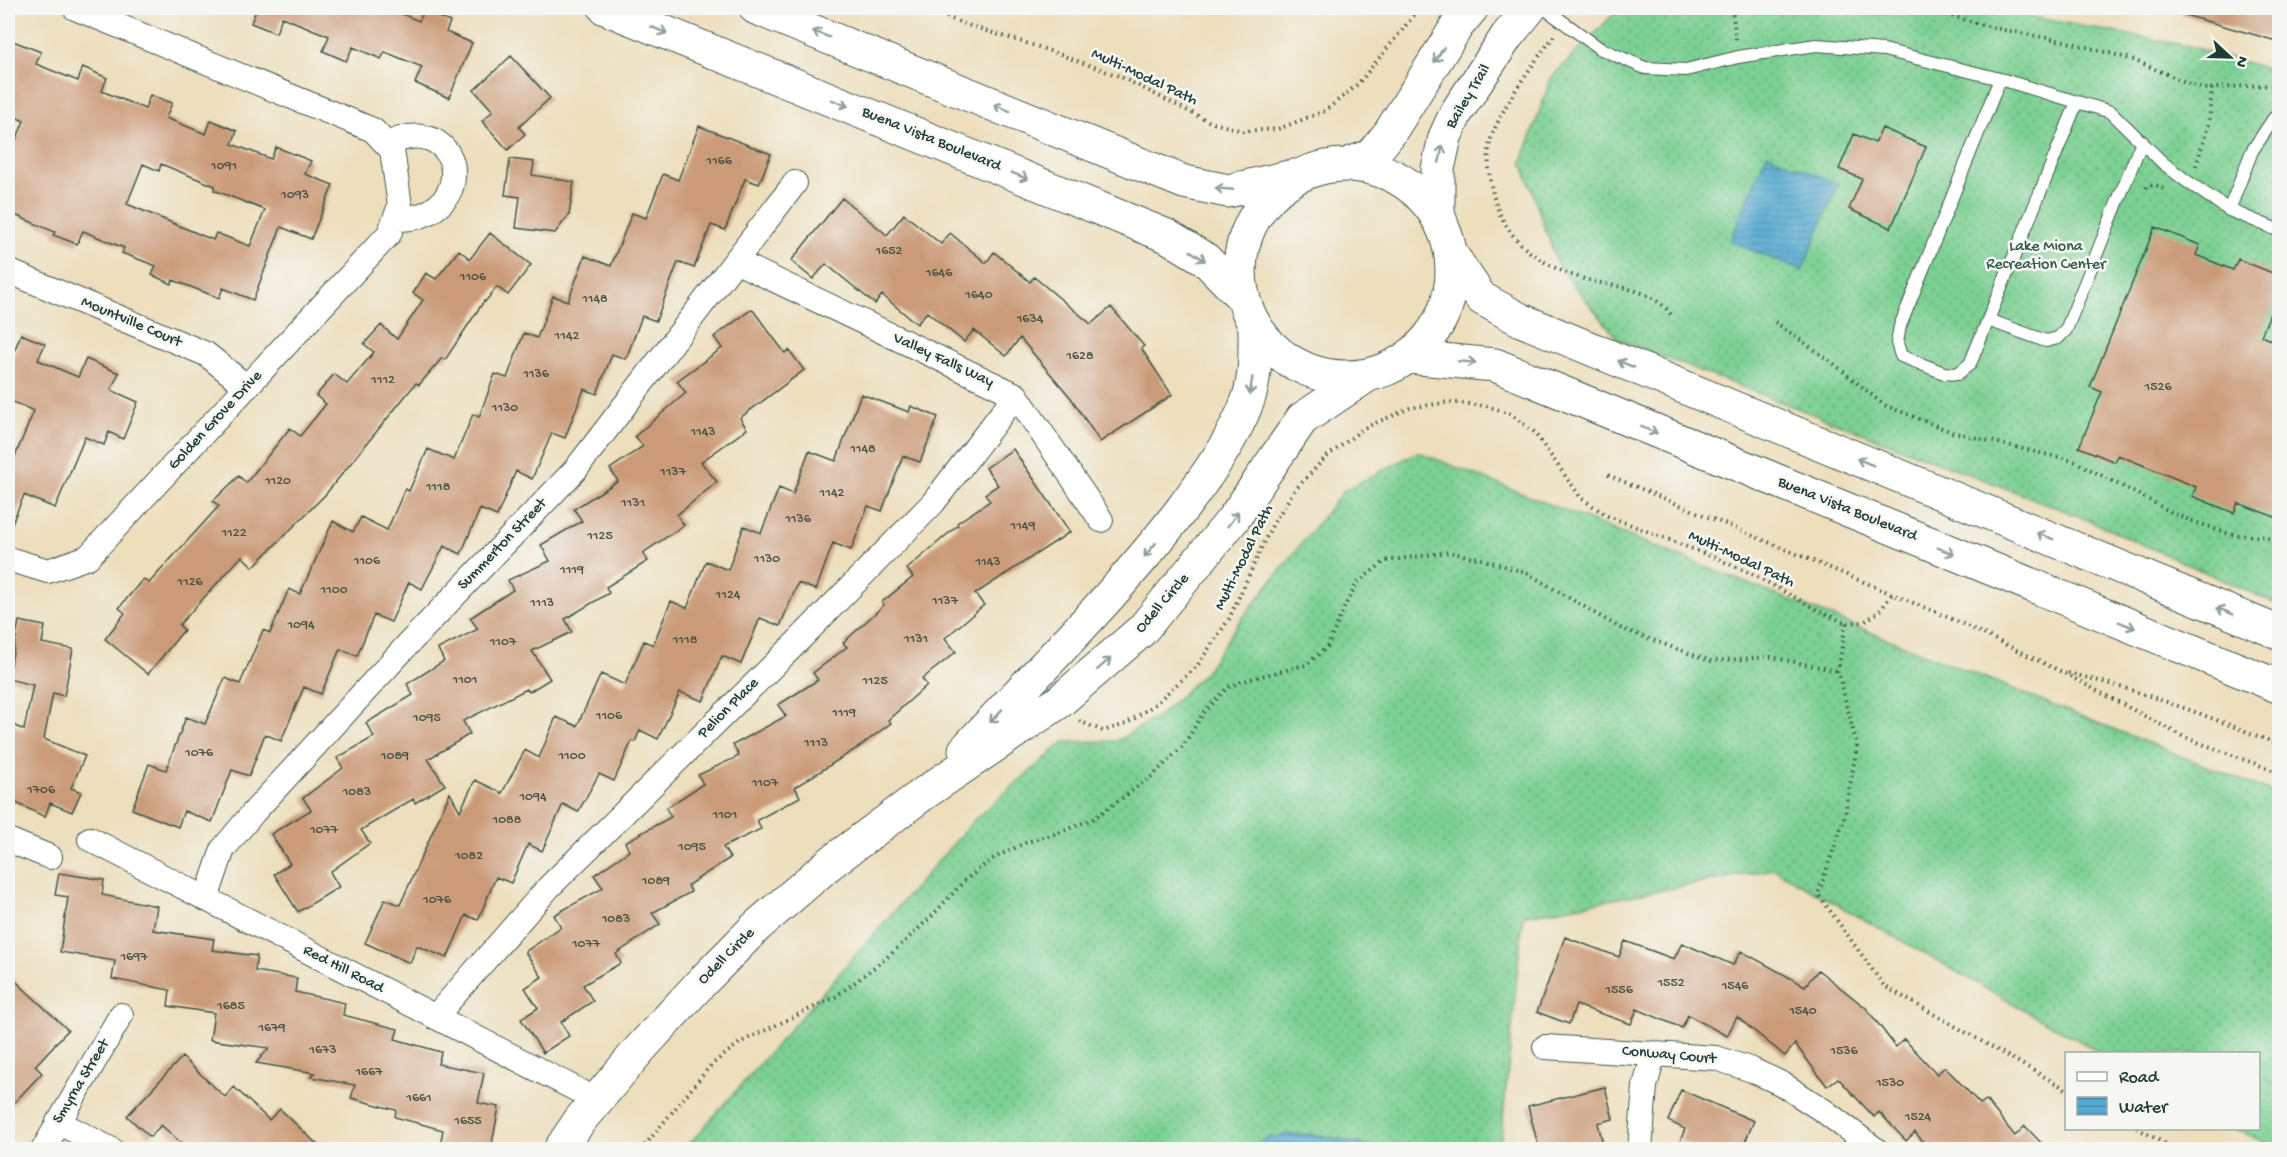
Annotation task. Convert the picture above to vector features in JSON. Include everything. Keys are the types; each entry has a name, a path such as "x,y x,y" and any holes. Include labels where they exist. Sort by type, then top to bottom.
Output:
{"main road":[{"name":"Buena Vista Boulevard","path":"605,8 1167,236 1205,259 1242,297"},
{"name":"Buena Vista Boulevard","path":"756,8 1184,182 1228,191 1324,167 1348,165 1379,170 1407,184 1430,205 1448,243 1481,298 1521,321 2280,633"},
{"path":"1348,165 1371,156 1389,134 1457,26 1472,8"},
{"name":"Bailey Trail","path":"1448,243 1438,214 1438,169 1444,137 1462,103 1507,36 1530,8"},
{"name":"Buena Vista Boulevard","path":"1301,174 1271,196 1250,225 1240,261 1242,297 1255,327 1275,352 1302,369 1333,377 1365,377 1388,369 1409,357 1429,337 1444,312 1451,284 1448,243"},
{"name":"Odell Circle","path":"923,794 1151,549 1196,490 1233,433 1249,398 1254,366 1255,327"},
{"name":"Buena Vista Boulevard","path":"1409,357 1495,365 2280,687"},
{"name":"Odell Circle","path":"560,1149 580,1120 677,1009 758,926 829,864 923,794 1059,702 1142,630 1234,518 1302,419 1365,377"}],"street":[{"path":"75,8 372,130 387,144 409,137 428,139 442,146 454,168 452,188 444,201 435,210 412,219 396,219"},
{"name":"Golden Grove Drive","path":"8,559 48,571 88,557 389,234 400,206 392,150 387,144"},
{"name":"Summerton Street","path":"206,899 223,849 253,813 410,642 576,469 795,183"},
{"name":"Valley Falls Way","path":"735,261 1016,395"},
{"name":"Mountville Court","path":"8,271 206,354 247,387"},
{"path":"1016,395 1101,520"},
{"name":"Pelion Place","path":"435,1017 548,888 791,648 933,503 1016,395"},
{"name":"Red Hill Road","path":"90,839 597,1100"},
{"path":"8,840 50,857"},
{"name":"Smyrna Street","path":"43,1149 121,1016"},
{"name":"Conway Court","path":"1545,1047 1716,1058 1752,1070 1782,1084 1876,1149"},
{"path":"1640,1149 1645,1086 1654,1053"},
{"path":"58,1122 112,1149"}],"lane":[{"path":"1544,8 1599,48 1645,68 1686,70 1738,57 1816,45 1884,50 2000,79 2111,112 2163,163 2185,180 2229,210 2280,231"},
{"path":"2000,79 1900,327 1897,343 1901,356 1944,373 1957,374 1970,364 2077,102"},
{"path":"2229,210 2252,151 2274,118 2280,119"},
{"path":"1988,320 2046,341 2058,338 2066,330 2142,141"}],"path":[{"name":"Multi-Modal Path","path":"924,8 967,25 1039,47 1119,76 1210,122 1244,131 1278,129 1325,111 1358,84 1420,8"},
{"path":"1732,8 1738,57"},
{"path":"1923,8 1994,28 2068,42 2131,59 2202,89 2262,85 2280,87"},
{"path":"1564,22 1513,92 1492,135 1488,160 1492,193 1503,224 1524,249 1550,266 1580,278 1626,288 1656,298 1672,316"},
{"path":"2142,194 2147,186 2156,185 2170,192 2195,169 2209,123 2211,88"},
{"path":"1775,322 1834,364 1884,405 1952,432 2074,461 2181,517 2229,534 2265,537 2280,543"},
{"name":"Multi-Modal Path","path":"1059,702 1082,724 1103,731 1126,724 1155,704 1197,666 1229,619 1270,529 1293,491 1324,459 1364,428 1410,408 1449,402 1486,406 1509,413 1534,432 1581,498 1608,516 1754,575 1821,612 1846,623"},
{"name":"Multi-Modal Path","path":"1608,475 1959,622 2062,672 2184,737 2280,773"},
{"path":"641,1149 711,1065 741,1042 835,997 851,986 891,954 932,916 964,881 992,859 1027,842 1093,819 1152,776 1183,746 1204,712 1228,687 1306,665 1328,646 1343,610 1358,583 1385,561 1449,552 1481,559 1527,573 1620,628 1710,661 1771,657 1838,671"},
{"path":"1892,594 1880,611 1864,622 1846,623 1838,671 1857,746 1844,819 1818,894 1884,986 2065,1088"},
{"name":"Multi-Modal Path","path":"2062,672 2106,682 2280,745"},
{"path":"2141,1130 2176,1149"}],"green space":[{"name":"Lake Miona Recreation Center","path":"1620,8 1992,8 2189,46 2279,72 2279,605 2081,517 1619,340 1558,266 1522,162 1551,78"},
{"path":"1418,452 2279,795 2279,1149 2236,1130 2260,1130 2260,1052 2099,1052 1774,869 1523,916 1500,1149 684,1150 975,819 1064,742 1117,741 1160,715 1205,672 1240,621 1344,490"}],"water":[{"path":"1767,154 1838,184 1802,271 1730,241"},
{"path":"1287,1134 1319,1135 1381,1149 1250,1149 1265,1139"}],"building":[{"path":"257,8 387,8 419,21 424,11 450,22 446,32 472,43 449,98 415,83 422,67 385,52 381,59 353,47 346,61 323,51 329,36 282,17 276,33 251,23"},
{"path":"2182,8 2280,8 2280,42 2181,14"},
{"path":"8,39 41,52 36,64 78,81 83,67 107,78 102,91 145,109 150,95 172,103 166,118 206,134 211,120 237,131 232,144 271,159 276,147 311,161 305,174 333,185 311,239 281,227 253,300 223,288 219,298 173,280 172,284 152,275 156,266 122,253 124,248 83,231 77,244 53,235 55,232 8,212 8,159 24,121 8,114","holes":["143,164 159,171 161,164 215,186 214,190 265,210 250,246 216,233 213,240 127,204"]},
{"path":"511,56 550,98 519,127 525,134 508,150 482,121 493,111 474,90"},
{"path":"699,126 771,154 759,184 745,179 725,230 711,225 694,268 678,262 656,321 642,316 626,359 612,354 597,394 584,389 565,438 552,433 532,479 516,471 497,516 480,509 461,554 444,546 422,589 409,582 391,622 374,615 357,656 340,649 321,694 304,687 281,741 265,734 249,776 232,770 212,822 184,811 178,827 132,809 149,764 166,770 186,717 205,724 225,678 240,684 263,630 270,633 289,589 300,594 333,521 353,532 361,517 387,530 405,489 409,491 428,449 454,460 473,414 479,417 495,374 507,378 524,333 537,338 553,296 568,301 585,256 611,266 632,213 646,218 663,174 678,180"},
{"path":"1882,128 1926,147 1891,228 1849,209 1862,179 1839,169 1854,134 1875,143"},
{"path":"510,159 534,162 532,175 574,182 569,215 555,233 516,228 520,197 505,195"},
{"path":"842,198 887,235 904,214 941,244 950,233 986,263 994,252 1030,282 1034,277 1091,324 1111,307 1144,346 1141,348 1172,395 1100,442 1071,398 1020,338 1006,356 974,330 964,342 927,312 917,324 882,295 875,304 826,264 813,279 791,261"},
{"path":"2155,227 2200,245 2196,255 2233,270 2238,259 2280,276 2280,289 2261,336 2280,344 2280,519 2238,503 2234,513 2192,496 2196,487 2118,455 2115,462 2079,447 2102,392 2090,387"},
{"path":"490,233 531,265 508,295 497,287 484,301 445,360 442,358 419,385 416,383 325,495 253,567 242,556 179,625 184,630 148,674 105,639 125,613 119,608 143,579 149,583 219,506 213,501 239,476 246,483 290,428 300,436 326,404 316,396 334,374 347,384 374,352 364,344 381,325 397,339 423,300 413,293 426,273 436,279 459,250 470,259"},
{"path":"752,309 785,353 789,350 804,370 740,418 747,429 701,462 717,482 677,515 684,525 643,553 648,561 606,587 609,593 565,619 572,632 532,651 550,679 529,692 527,689 463,721 470,734 428,759 445,785 415,803 413,799 361,830 370,843 330,872 339,887 298,912 274,874 290,864 271,834 311,810 303,798 343,768 337,758 374,737 366,723 413,695 407,684 444,661 438,649 478,629 470,618 513,590 508,580 550,561 541,545 582,521 574,509 618,481 610,469 643,446 635,436 686,393 677,381 722,348 714,337"},
{"path":"21,334 45,344 38,360 78,377 86,359 119,373 111,390 138,402 123,439 109,432 104,445 85,437 55,508 24,495 8,533 8,473 34,411 8,400 8,367"},
{"path":"861,394 909,412 911,406 938,417 920,462 903,456 882,511 868,506 851,550 833,543 816,590 798,583 780,626 760,618 741,664 722,656 703,701 680,692 658,739 640,730 635,742 632,741 614,781 599,774 578,812 563,804 542,851 528,844 511,883 496,877 478,920 466,915 447,958 417,946 410,963 365,943 385,899 400,905 450,793 460,811 475,780 502,793 525,750 539,758 556,717 577,726 601,674 625,685 644,641 653,645 671,601 687,608 706,561 728,570 744,526 761,533 779,488 793,494 809,451 836,461"},
{"path":"1013,449 1070,532 975,594 984,605 945,638 956,652 922,679 927,685 888,720 891,723 859,747 795,787 800,797 757,820 761,829 723,847 730,858 688,885 691,892 652,913 660,924 616,954 621,963 583,985 593,1001 561,1022 569,1036 543,1053 521,1019 538,1008 525,988 542,977 525,952 561,927 554,915 603,888 594,875 629,851 625,842 671,817 666,808 703,784 698,775 739,756 733,745 786,716 778,705 818,680 813,673 847,647 843,643 884,605 882,602 913,577 907,569 958,525 957,523 990,501 985,494 998,485 986,468"},
{"path":"19,621 45,626 42,643 73,649 64,696 53,693 44,739 85,756 71,788 81,792 72,812 50,803 45,817 8,799 8,723 24,730 33,685 8,679"},
{"path":"59,873 104,880 102,895 157,906 153,930 214,939 212,950 257,956 255,971 297,978 295,992 345,1003 343,1015 398,1029 395,1039 441,1052 438,1064 484,1073 478,1103 499,1107 491,1149 456,1149 440,1146 443,1130 395,1117 396,1110 351,1098 355,1085 311,1077 315,1073 256,1063 269,1048 210,1040 214,1013 168,1006 170,990 112,979 115,961 60,952 68,897 55,895"},
{"path":"1565,937 1619,957 1625,941 1674,959 1682,943 1733,965 1741,951 1805,986 1818,970 1866,1008 1896,1047 1904,1039 1937,1074 1945,1067 1980,1104 1986,1100 2015,1136 2025,1126 2047,1149 1929,1149 1915,1132 1906,1141 1879,1112 1874,1117 1838,1078 1827,1086 1795,1044 1785,1056 1737,1017 1727,1036 1688,1015 1682,1028 1637,1009 1631,1024 1576,1005 1569,1024 1537,1012"},
{"path":"8,974 68,1030 35,1066 42,1073 8,1109"},
{"path":"182,1057 225,1097 234,1087 269,1120 280,1109 322,1149 188,1149 161,1125 150,1137 127,1116"},
{"path":"1605,1087 1613,1119 1598,1123 1604,1149 1539,1149 1528,1106"},
{"path":"1681,1090 1754,1121 1742,1149 1699,1149 1680,1141 1685,1129 1668,1121"}]}
